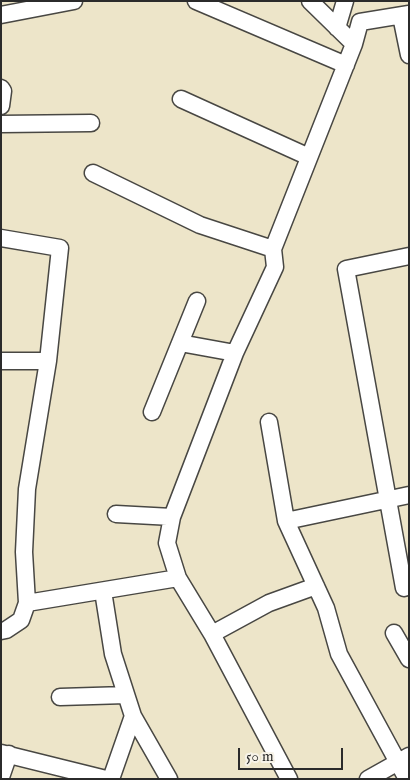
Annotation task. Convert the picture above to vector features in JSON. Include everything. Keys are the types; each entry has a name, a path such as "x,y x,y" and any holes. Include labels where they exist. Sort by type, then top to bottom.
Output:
{"street":[{"path":"1,15 74,1"},
{"path":"196,1 346,65"},
{"path":"310,1 354,44"},
{"path":"337,28 345,1"},
{"path":"289,779 212,634 178,578 167,543 172,518 235,354 275,267 273,249 346,65 360,22 405,15 409,55"},
{"path":"1,88 3,91 1,106"},
{"path":"182,99 309,156"},
{"path":"1,124 91,123"},
{"path":"93,173 200,225 273,249"},
{"path":"1,238 60,248 48,361 27,489 24,552 27,603 21,620 6,630 1,631"},
{"path":"404,588 346,269 409,256"},
{"path":"152,412 197,301"},
{"path":"180,343 235,354"},
{"path":"1,361 48,361"},
{"path":"269,422 286,521 326,608 339,654 404,759 408,779"},
{"path":"286,521 409,495"},
{"path":"116,514 172,518"},
{"path":"27,603 178,578"},
{"path":"212,634 269,603 316,586"},
{"path":"103,591 113,654 126,695 134,716 169,779"},
{"path":"394,633 409,659"},
{"path":"60,697 126,695"},
{"path":"111,779 134,716"},
{"path":"1,776 5,754 106,779"},
{"path":"368,779 404,759"}]}
